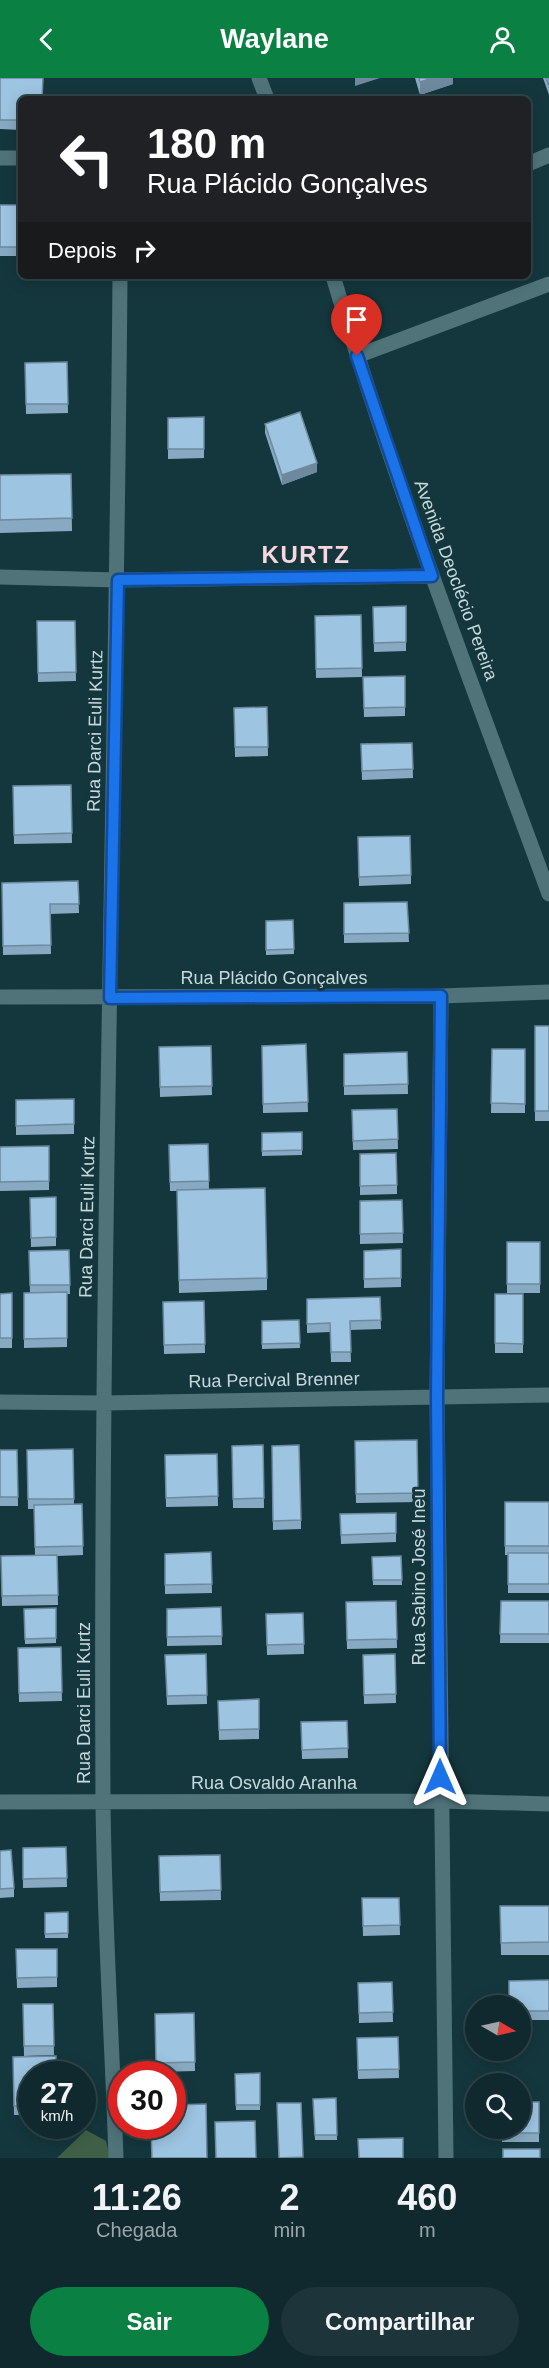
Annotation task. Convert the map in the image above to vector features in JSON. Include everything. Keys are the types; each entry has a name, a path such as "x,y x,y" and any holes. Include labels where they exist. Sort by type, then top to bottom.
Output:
{"street":[{"path":"259,78 266,96"},
{"path":"531,163 549,155"},
{"path":"0,158 18,158"},
{"name":"Rua Darci Euli Kurtz","path":"116,2158 104,1804 104,1403 118,580 120,279"},
{"name":"Avenida Deoclécio Pereira","path":"334,279 357,356 432,576 549,894"},
{"path":"357,356 549,284"},
{"path":"0,577 118,580 432,576"},
{"name":"Rua Plácido Gonçalves","path":"0,997 441,996 549,992"},
{"name":"Rua Sabino José Ineu","path":"441,996 437,1397 446,2158"},
{"name":"Rua Percival Brenner","path":"0,1402 104,1403 549,1395"},
{"name":"Rua Osvaldo Aranha","path":"0,1802 104,1804 441,1801 549,1804"}],"green space":[{"path":"96,2136 106,2141 110,2158 57,2158 77,2139 96,2139"}],"building":[{"path":"0,78 43,78 42,96 18,96 18,120 0,120"},
{"path":"419,78 432,78 420,82"},
{"path":"0,205 18,205 18,247 0,247"},
{"path":"67,362 68,404 26,404 25,363"},
{"path":"300,412 317,463 282,475 265,424"},
{"path":"204,417 204,449 168,449 168,418"},
{"path":"71,474 72,518 0,520 0,475"},
{"path":"406,606 406,642 374,643 373,607"},
{"path":"361,615 362,668 316,669 315,616"},
{"path":"37,621 75,621 76,672 38,673"},
{"path":"405,676 405,707 364,708 363,677"},
{"path":"267,707 268,747 235,747 234,708"},
{"path":"412,743 413,769 362,771 361,744"},
{"path":"71,785 72,833 14,835 13,786"},
{"path":"410,836 411,875 359,877 358,837"},
{"path":"78,881 79,904 50,904 51,945 3,946 2,883"},
{"path":"407,902 409,933 344,934 344,903"},
{"path":"293,920 294,949 266,950 266,921"},
{"path":"535,1026 549,1026 549,1111 535,1111"},
{"path":"306,1044 308,1102 263,1104 262,1046"},
{"path":"211,1046 212,1086 160,1087 159,1047"},
{"path":"492,1049 525,1049 525,1104 491,1103"},
{"path":"407,1052 408,1084 344,1086 344,1054"},
{"path":"74,1099 74,1124 16,1126 16,1100"},
{"path":"397,1109 398,1139 353,1141 352,1110"},
{"path":"302,1132 302,1150 262,1151 262,1133"},
{"path":"208,1144 209,1181 170,1182 169,1145"},
{"path":"49,1146 49,1181 0,1182 0,1147"},
{"path":"396,1153 397,1185 360,1186 360,1154"},
{"path":"265,1188 267,1278 179,1280 177,1190"},
{"path":"56,1197 56,1237 31,1238 30,1198"},
{"path":"402,1200 403,1233 360,1234 360,1201"},
{"path":"507,1242 540,1242 540,1284 507,1284"},
{"path":"401,1249 401,1278 364,1279 364,1251"},
{"path":"69,1250 70,1285 30,1285 29,1251"},
{"path":"67,1292 67,1338 24,1339 24,1293"},
{"path":"12,1293 12,1338 0,1338 0,1294"},
{"path":"495,1294 523,1294 523,1344 495,1343"},
{"path":"380,1297 381,1320 350,1321 351,1352 331,1352 330,1323 307,1324 307,1299"},
{"path":"204,1301 205,1344 164,1345 163,1302"},
{"path":"299,1320 300,1343 262,1344 262,1321"},
{"path":"417,1440 418,1493 356,1494 355,1441"},
{"path":"263,1445 264,1498 233,1499 232,1446"},
{"path":"299,1445 301,1520 273,1521 272,1446"},
{"path":"73,1449 74,1499 28,1499 27,1450"},
{"path":"0,1450 17,1450 18,1497 0,1497"},
{"path":"217,1454 218,1496 166,1498 165,1455"},
{"path":"505,1502 549,1502 549,1546 505,1546"},
{"path":"82,1504 83,1546 35,1547 34,1505"},
{"path":"396,1513 396,1533 341,1535 340,1514"},
{"path":"211,1552 212,1584 165,1585 165,1554"},
{"path":"508,1553 549,1553 549,1584 508,1584"},
{"path":"57,1555 58,1595 2,1596 1,1556"},
{"path":"401,1556 402,1580 373,1580 372,1557"},
{"path":"396,1601 397,1639 347,1640 346,1602"},
{"path":"501,1601 549,1601 549,1634 500,1634"},
{"path":"221,1607 222,1636 167,1637 167,1609"},
{"path":"56,1608 56,1638 25,1639 24,1609"},
{"path":"303,1613 304,1644 267,1645 266,1614"},
{"path":"61,1647 62,1692 19,1693 18,1648"},
{"path":"206,1654 207,1695 167,1696 165,1655"},
{"path":"395,1654 396,1694 364,1695 363,1655"},
{"path":"259,1699 259,1729 219,1730 218,1701"},
{"path":"347,1721 348,1748 302,1750 301,1722"},
{"path":"66,1847 67,1878 23,1879 23,1848"},
{"path":"11,1850 14,1888 0,1889 0,1851"},
{"path":"220,1855 221,1890 160,1892 159,1856"},
{"path":"362,1898 399,1898 400,1925 363,1926"},
{"path":"500,1906 549,1906 549,1942 501,1943"},
{"path":"68,1912 68,1933 45,1934 45,1913"},
{"path":"16,1949 57,1949 57,1977 17,1978"},
{"path":"549,1980 549,2011 531,2011 531,1995 509,1995 509,1981"},
{"path":"392,1982 393,2012 359,2013 358,1983"},
{"path":"23,2004 53,2004 54,2046 24,2046"},
{"path":"194,2013 195,2062 156,2061 155,2014"},
{"path":"398,2037 399,2069 358,2070 357,2038"},
{"path":"56,2056 56,2061 18,2061 18,2106 14,2106 13,2057"},
{"path":"260,2073 260,2105 236,2105 235,2074"},
{"path":"336,2098 337,2135 315,2135 313,2099"},
{"path":"531,2102 539,2102 539,2133 531,2133"},
{"path":"277,2103 301,2103 303,2157 279,2158"},
{"path":"206,2104 207,2158 152,2158 151,2139 186,2139 186,2105"},
{"path":"255,2121 256,2158 216,2158 215,2122"},
{"path":"403,2138 403,2158 359,2158 358,2139"},
{"path":"503,2149 540,2149 540,2158 503,2158"}],"district":[{"name":"KURTZ","path":"306,554"}],"route":[{"path":"357,356 432,576 118,580 110,998 441,996 437,1397 440,1777"}]}
